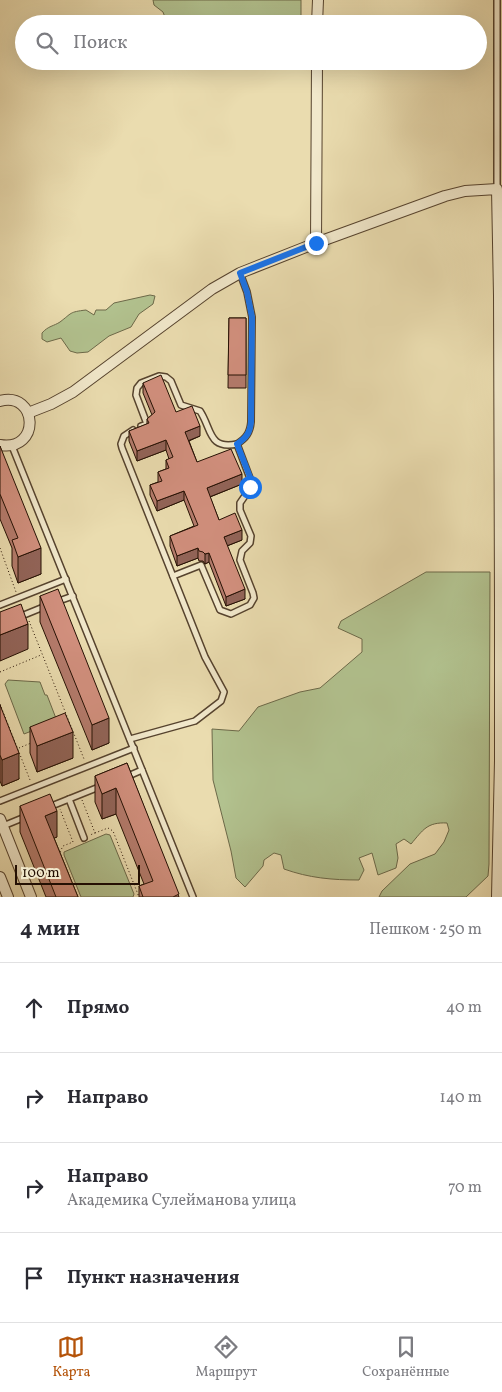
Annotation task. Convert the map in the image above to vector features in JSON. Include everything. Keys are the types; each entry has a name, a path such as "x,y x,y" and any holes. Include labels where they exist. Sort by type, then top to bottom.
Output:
{"street":[{"path":"317,15 318,0"},
{"path":"316,243 317,70"},
{"path":"28,412 51,404 73,392 198,300 240,273 445,196 465,191 497,190 501,295 500,761 497,897"},
{"path":"0,401 12,400 18,402 28,412 30,423 28,433 22,441 12,446 0,445"},
{"path":"1,824 31,897"},
{"path":"0,878 8,897"}],"lane":[{"path":"497,0 497,190"},
{"path":"130,739 195,721 221,700 224,695 206,657 121,444 127,432 147,424 136,395 138,385 156,377 166,377 170,381 181,405 200,411 213,440 223,445 237,444 244,440 248,434 251,422 252,317 247,292 240,273"},
{"path":"173,576 201,564 218,608 231,614 247,607 252,601 253,593 240,560 242,551 250,543 251,536 240,510 240,503 249,490 250,481 237,444"},
{"path":"12,446 193,897"},
{"path":"0,605 66,579"},
{"path":"9,621 72,596"},
{"path":"0,801 134,748"},
{"path":"115,781 142,770"},
{"path":"40,811 106,784"},
{"path":"69,799 84,838"},
{"path":"1,824 30,815"}],"path":[{"path":"0,548 13,585"},
{"path":"31,625 82,754"},
{"path":"0,672 43,655"},
{"path":"0,704 28,775"},
{"path":"18,749 36,742"},
{"path":"80,795 91,824"},
{"path":"58,804 73,842 61,848 60,852"},
{"path":"95,833 108,828 113,831 139,897"}],"green space":[{"path":"153,0 301,0 301,15 164,15 154,5"},
{"path":"150,295 155,296 153,304 139,314 131,327 109,336 88,352 77,353 70,351 61,338 47,342 42,339 44,331 73,312 86,310 94,315 96,310 106,310 114,303"},
{"path":"426,572 490,572 488,876 466,897 379,897 382,891 410,864 435,854 444,842 449,830 447,823 440,823 426,828 411,844 404,839 396,844 398,858 396,868 378,875 372,853 359,858 364,870 359,880 339,880 302,875 284,869 281,855 274,853 264,860 263,866 245,887 236,878 213,780 212,729 239,731 258,707 300,692 320,688 362,652 362,639 338,628 341,621"},
{"path":"8,680 40,682 57,721 24,734 5,684"},
{"path":"106,834 110,835 134,894 133,897 81,897 64,852"}],"building":[{"path":"229,318 246,318 246,375 228,375"},
{"path":"161,375 176,412 192,406 200,426 185,432 197,462 231,449 242,474 207,488 219,520 235,513 242,530 224,537 245,589 226,597 209,553 205,554 199,551 198,548 177,556 170,536 198,525 184,491 157,501 150,485 162,481 158,472 169,468 166,460 173,457 166,440 137,451 129,431 149,423 147,419 155,412 143,383"},
{"path":"0,446 41,548 18,557 12,540 18,538 0,494"},
{"path":"58,589 109,718 92,725 40,596"},
{"path":"21,604 28,624 0,635 0,612"},
{"path":"0,705 19,753 2,760 0,755"},
{"path":"65,713 73,732 37,746 30,727"},
{"path":"127,763 179,894 173,897 143,897 139,886 153,881 116,788 102,794 95,776"},
{"path":"50,794 57,811 45,816 78,897 56,897 20,806"}],"route":[{"path":"250,487 250,477 237,444 244,440 248,434 251,422 252,317 247,292 240,273 316,243"}]}
